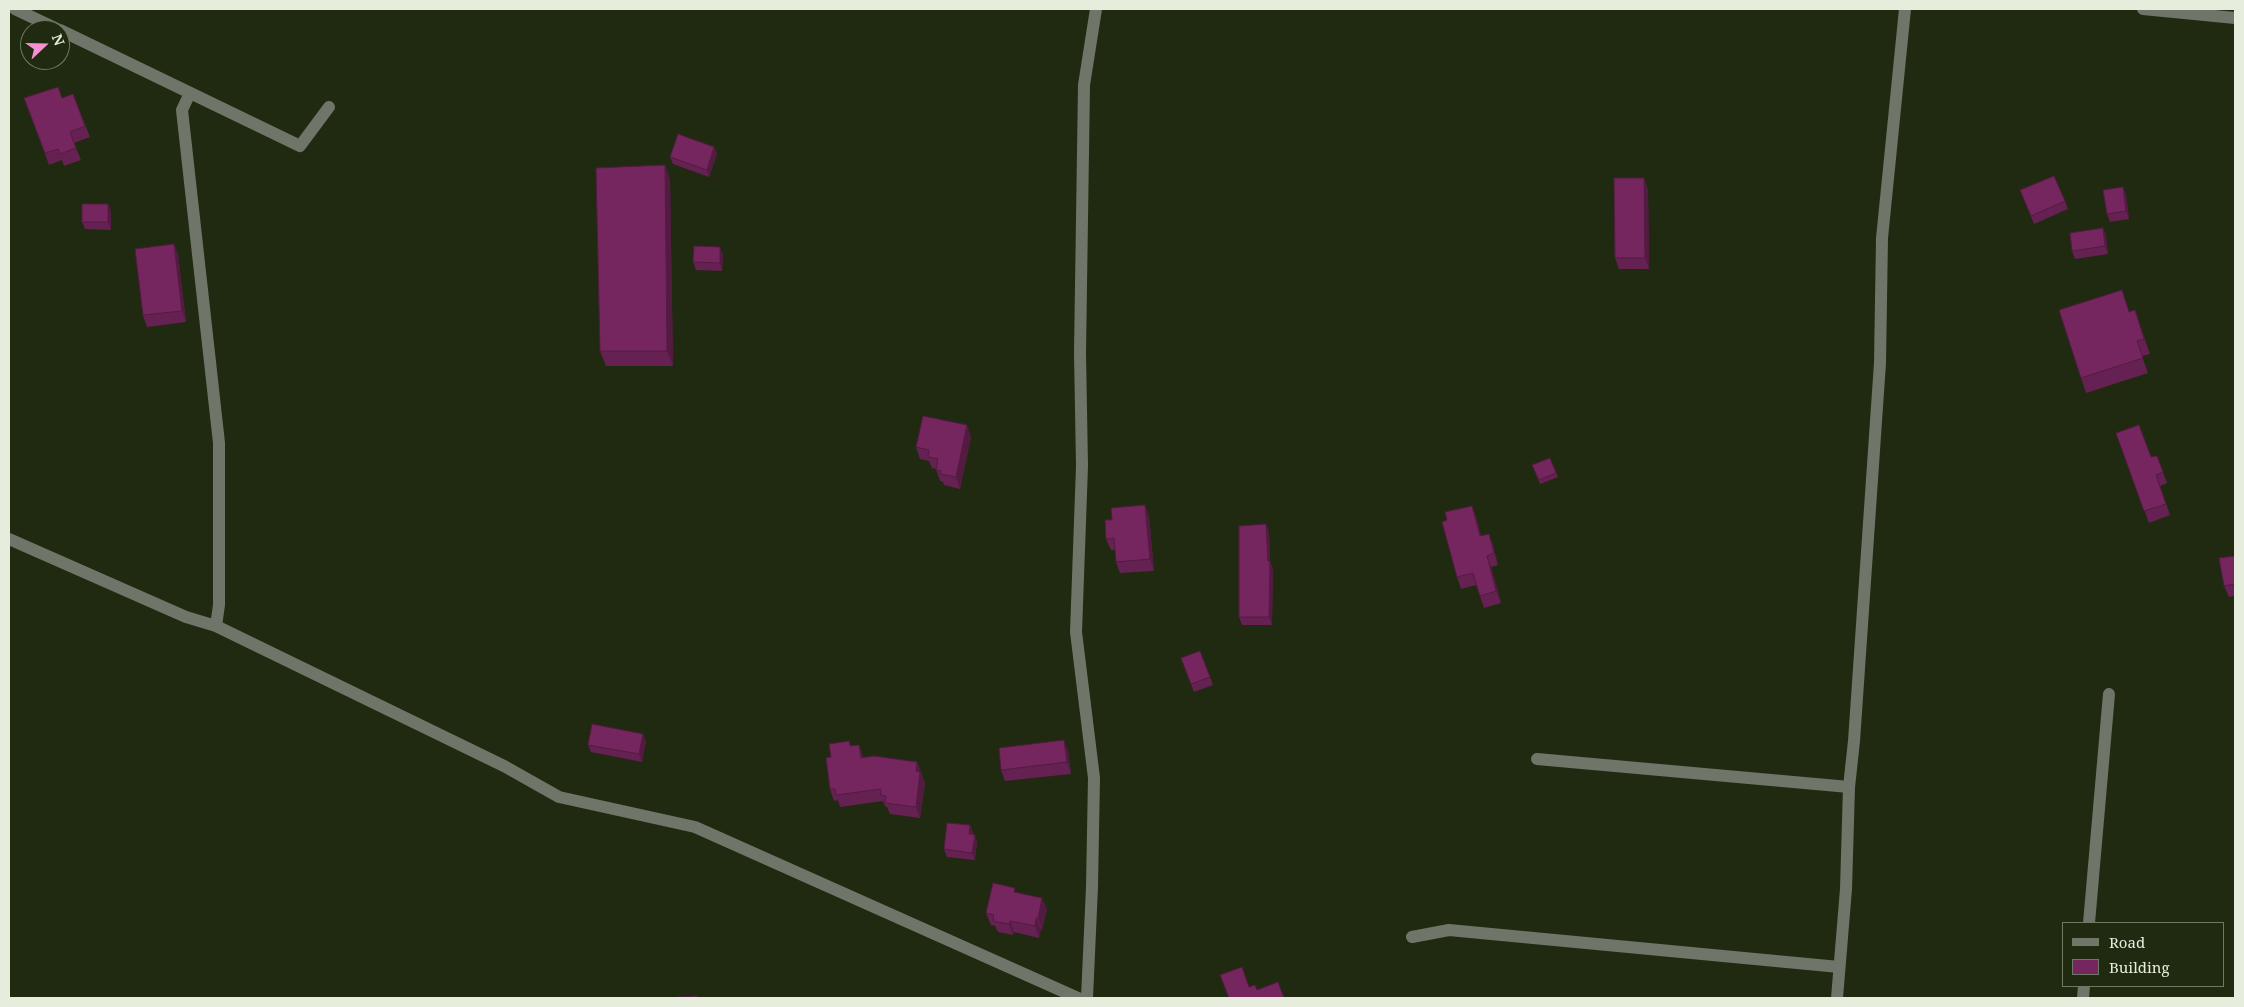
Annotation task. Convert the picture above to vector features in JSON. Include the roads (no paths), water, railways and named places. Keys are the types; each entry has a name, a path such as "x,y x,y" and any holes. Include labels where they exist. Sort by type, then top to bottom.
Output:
{"street":[{"path":"15,9 39,20"},
{"path":"1087,998 1094,778 1076,632 1082,466 1080,353 1084,85 1096,9"},
{"path":"1837,998 1846,889 1849,787 1855,731 1880,363 1882,238 1905,9"},
{"path":"2143,9 2235,18"},
{"path":"70,35 300,146 329,107"},
{"path":"190,93 182,110 219,443 219,605 216,626"},
{"path":"9,539 186,617 216,626 496,762 559,797 695,827 1078,998"},
{"path":"2090,922 2109,694"},
{"path":"1537,759 1849,787"},
{"path":"1412,937 1449,930 1839,967"}]}
